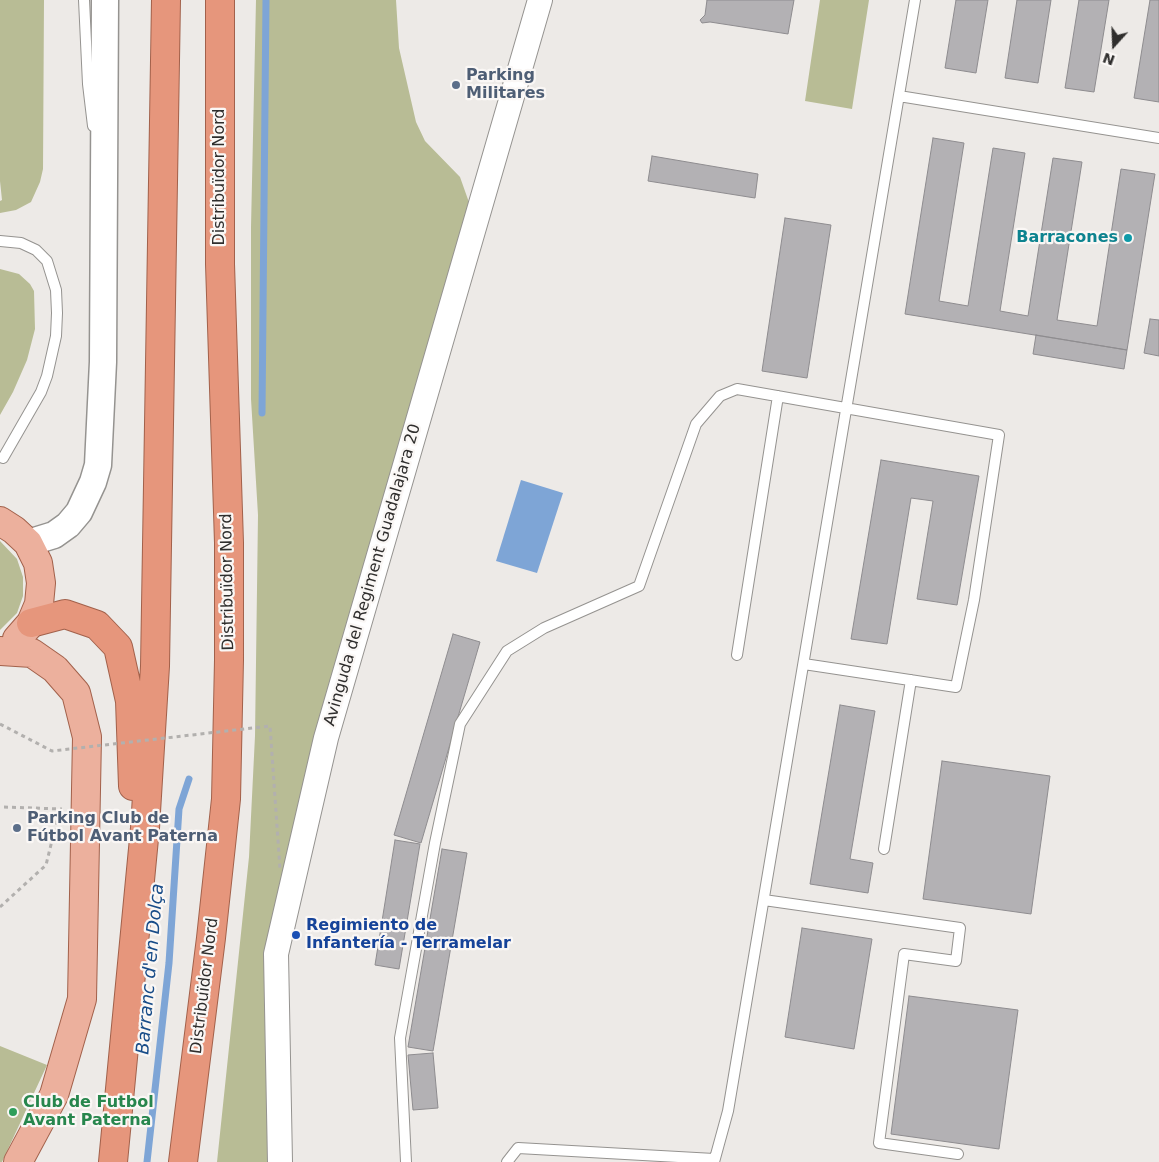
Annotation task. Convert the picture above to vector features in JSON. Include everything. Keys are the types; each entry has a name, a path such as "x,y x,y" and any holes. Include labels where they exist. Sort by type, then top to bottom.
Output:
{"highway":[{"path":"113,1162 145,828 155,666 166,0"},
{"name":"Distribuïdor Nord","path":"183,1162 226,799 229,543 220,264 220,0"},
{"path":"31,623 65,614 97,625 118,647 130,701 131,779 145,828"},
{"path":"203,1162 203,1132 218,988 211,938"}],"main road":[{"path":"11,526 54,534 74,518 87,498 98,465 103,362 105,0"},
{"path":"0,650 17,639 31,623 39,604 41,584 38,563 11,526"},
{"path":"0,650 32,653 55,669 76,693 87,737 72,809 82,999 54,1095 18,1162"}],"street":[{"name":"Avinguda del Regiment Guadalajara 20","path":"280,1162 276,954 326,738 540,0"}],"lane":[{"path":"84,0 88,84 104,221"},
{"path":"507,1162 518,1148 714,1160 728,1111 915,0"},
{"path":"899,96 1159,138"},
{"path":"0,241 21,243 36,250 47,260 56,290 57,313 56,336 47,376 41,392 1,462"},
{"path":"406,1162 400,1038 435,843 460,724 507,651 544,628 639,586 696,424 720,396 737,389 999,435 974,600 956,687 804,664"},
{"path":"737,655 778,396"},
{"path":"884,850 911,680"},
{"path":"764,900 960,928 956,961 904,954 878,1143 958,1154"}],"path":[{"path":"0,724 52,751 270,726 280,869"},
{"path":"0,907 46,865 72,809 4,807"}],"green space":[{"path":"0,0 44,0 43,169 40,182 31,202 16,210 0,213 0,201 2,200 0,181"},
{"path":"256,0 396,0 399,48 416,122 425,141 460,177 471,208 266,967 269,1162 217,1162 249,857 255,736 258,515 251,399 251,227"},
{"path":"820,0 869,0 852,109 805,101"},
{"path":"0,269 19,274 30,284 34,291 35,329 27,360 13,392 0,415"},
{"path":"0,541 17,559 23,577 23,596 17,613 0,630"},
{"name":"Club de Futbol Avant Paterna","path":"0,1046 47,1065 2,1162 0,1162"}],"water":[{"path":"521,480 563,493 537,573 496,561"}],"building":[{"path":"707,0 794,0 788,34 710,22 702,23 700,20 705,15"},
{"path":"956,0 988,0 976,73 945,68"},
{"path":"1017,0 1051,0 1038,83 1005,78"},
{"path":"1079,0 1109,0 1094,92 1065,88"},
{"path":"1150,0 1159,0 1159,102 1134,98"},
{"name":"Barracones","path":"933,138 964,143 939,301 968,306 993,148 1025,153 1000,311 1028,316 1053,158 1082,162 1057,320 1097,326 1121,169 1155,174 1127,350 905,314"},
{"path":"652,156 758,174 755,198 648,181"},
{"path":"785,218 831,225 807,378 762,371"},
{"path":"1150,319 1159,320 1159,356 1144,353"},
{"path":"1036,335 1127,350 1124,369 1033,354"},
{"path":"881,460 979,476 957,605 917,599 933,501 911,498 887,644 851,639"},
{"path":"453,634 480,642 421,843 394,835"},
{"path":"840,705 875,711 850,859 873,863 868,893 810,884"},
{"path":"942,761 1050,776 1031,914 923,899"},
{"path":"395,840 420,844 399,969 375,965"},
{"path":"442,849 467,853 433,1051 408,1047"},
{"path":"802,928 872,939 854,1049 785,1037"},
{"path":"909,996 1018,1010 999,1149 891,1134"},
{"path":"433,1053 438,1108 413,1110 408,1055"}],"waterway":[{"path":"262,413 266,0"},
{"name":"Barranc d'en Dolça","path":"147,1162 169,963 179,809 189,779"}],"place":[{"name":"Parking Militares","path":"456,85"},
{"name":"Barracones","path":"1128,238"},
{"name":"Parking Club de Fútbol Avant Paterna","path":"17,828"},
{"name":"Regimiento de Infantería - Terramelar","path":"296,935"},
{"name":"Club de Futbol Avant Paterna","path":"13,1112"}]}
